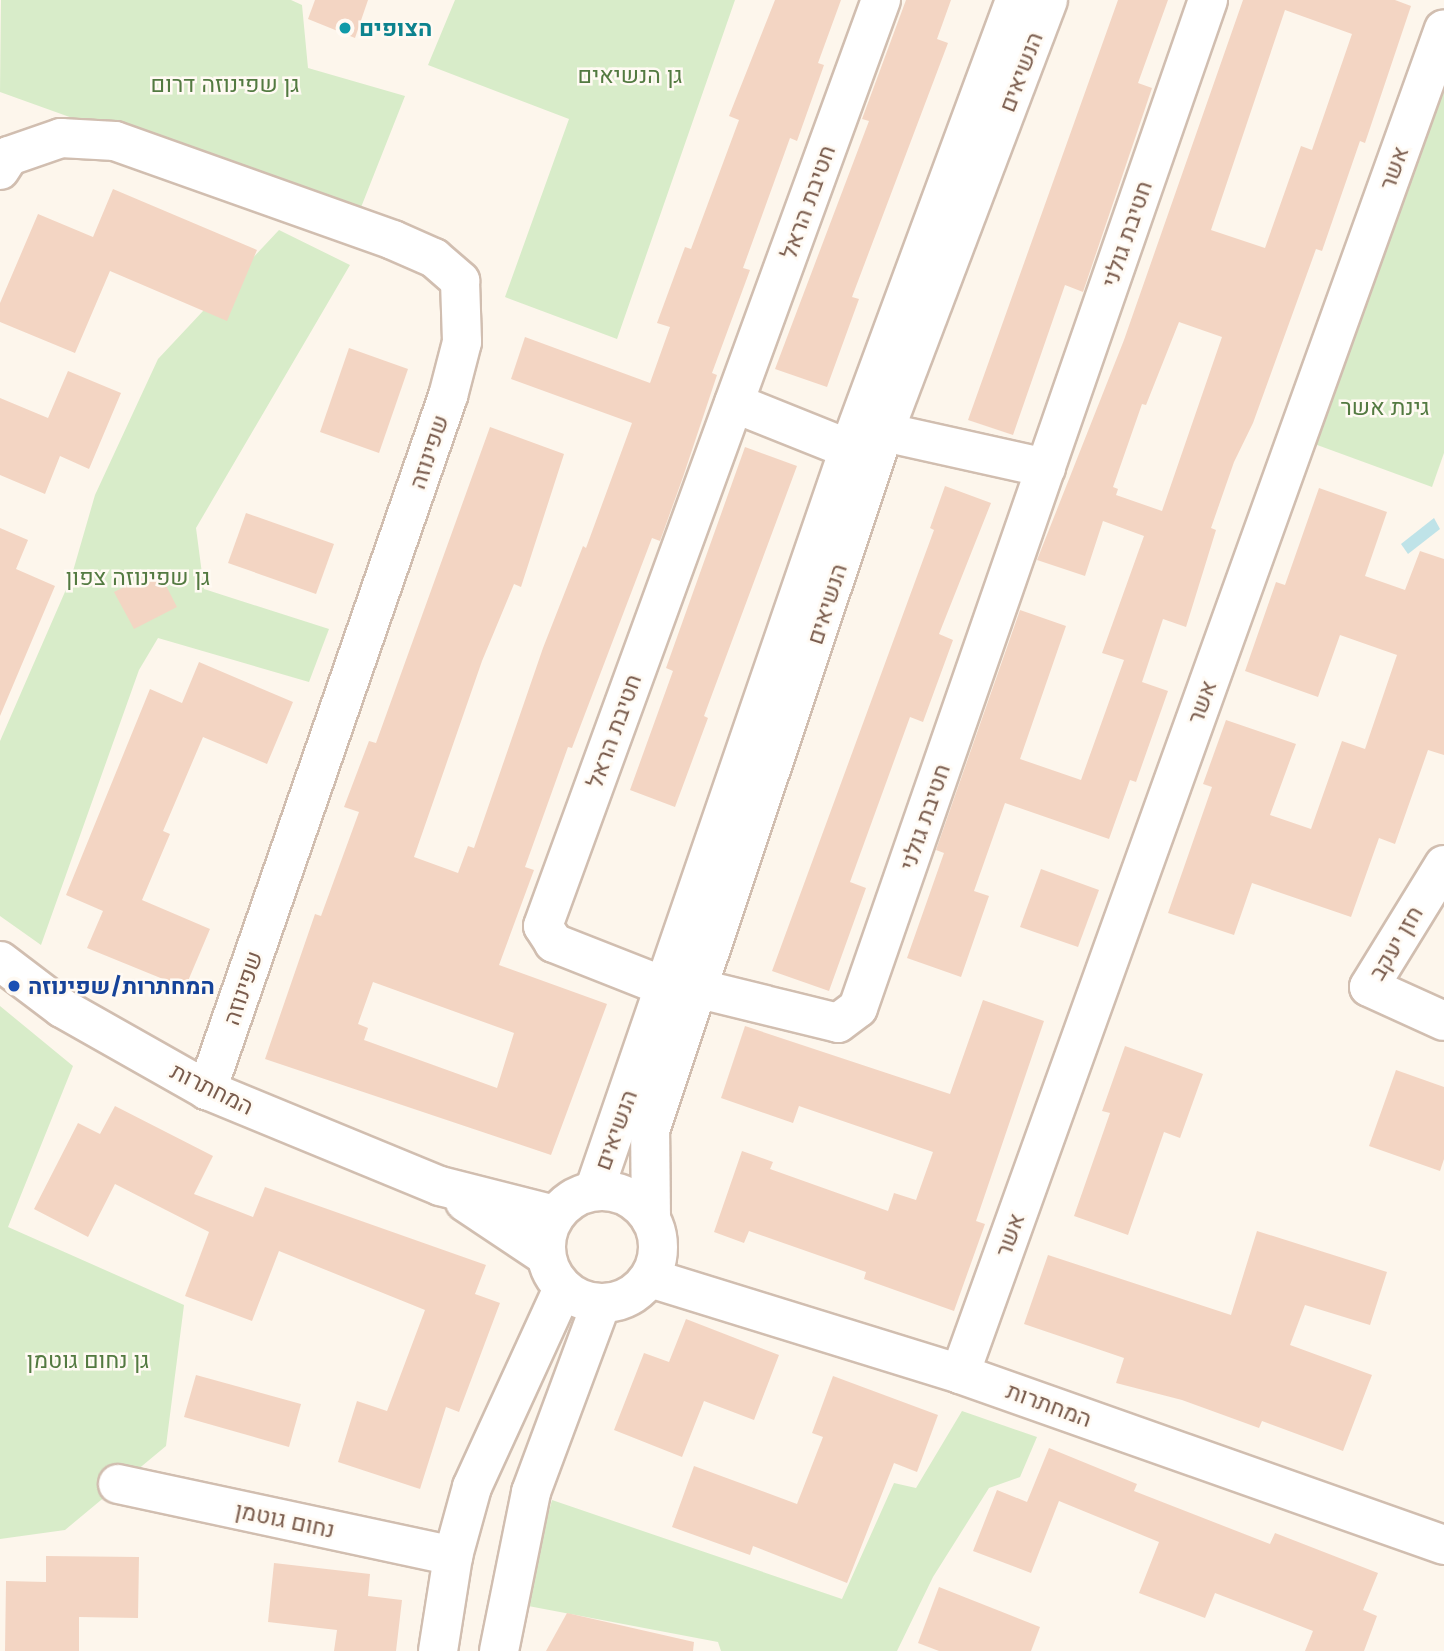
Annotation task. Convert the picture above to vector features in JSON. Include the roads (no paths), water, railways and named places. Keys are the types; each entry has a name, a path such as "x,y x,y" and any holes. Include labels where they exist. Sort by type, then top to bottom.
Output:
{"street":[{"name":"חטיבת הראל","path":"684,988 554,943 543,926 881,0"},
{"name":"הנשיאים","path":"651,1219 650,1130 684,988 849,449 1015,0"},
{"name":"הנשיאים","path":"594,1191 684,988 884,432 1048,0"},
{"name":"חטיבת גולני","path":"684,988 838,1023 858,1009 1208,0"},
{"name":"אשר","path":"960,1374 1444,29"},
{"name":"שפינוזה","path":"0,170 9,156 61,138 115,141 393,240 434,258 460,281 461,342 448,396 207,1090"},
{"path":"734,403 849,449"},
{"path":"884,432 1046,468"},
{"name":"חזן יעקב","path":"1444,865 1369,987 1444,1021"},
{"name":"המחתרות","path":"0,961 62,1008 207,1090 440,1185 555,1215"},
{"name":"המחתרות","path":"440,1185 555,1272"},
{"path":"594,1191 616,1192 636,1202 651,1219 658,1239 657,1259 650,1278 637,1292 601,1304 580,1300 555,1272 546,1237 555,1215 571,1199 594,1191"},
{"path":"438,1651 453,1556 472,1487 555,1272"},
{"name":"המחתרות","path":"650,1278 960,1374 1444,1545"},
{"path":"499,1651 531,1492 601,1304"},
{"name":"נחום גוטמן","path":"118,1484 453,1556"}],"water":[{"path":"1434,518 1440,529 1408,554 1401,544"}],"place":[{"name":"הצופים","path":"345,28"},
{"name":"המחתרות/שפינוזה","path":"14,986"}],"park label":[{"name":"גן הנשיאים","path":"630,75"},
{"name":"גן שפינוזה דרום","path":"225,84"},
{"name":"גינת אשר","path":"1385,407"},
{"name":"גן שפינוזה צפון","path":"138,577"},
{"name":"גן נחום גוטמן","path":"88,1360"}]}
